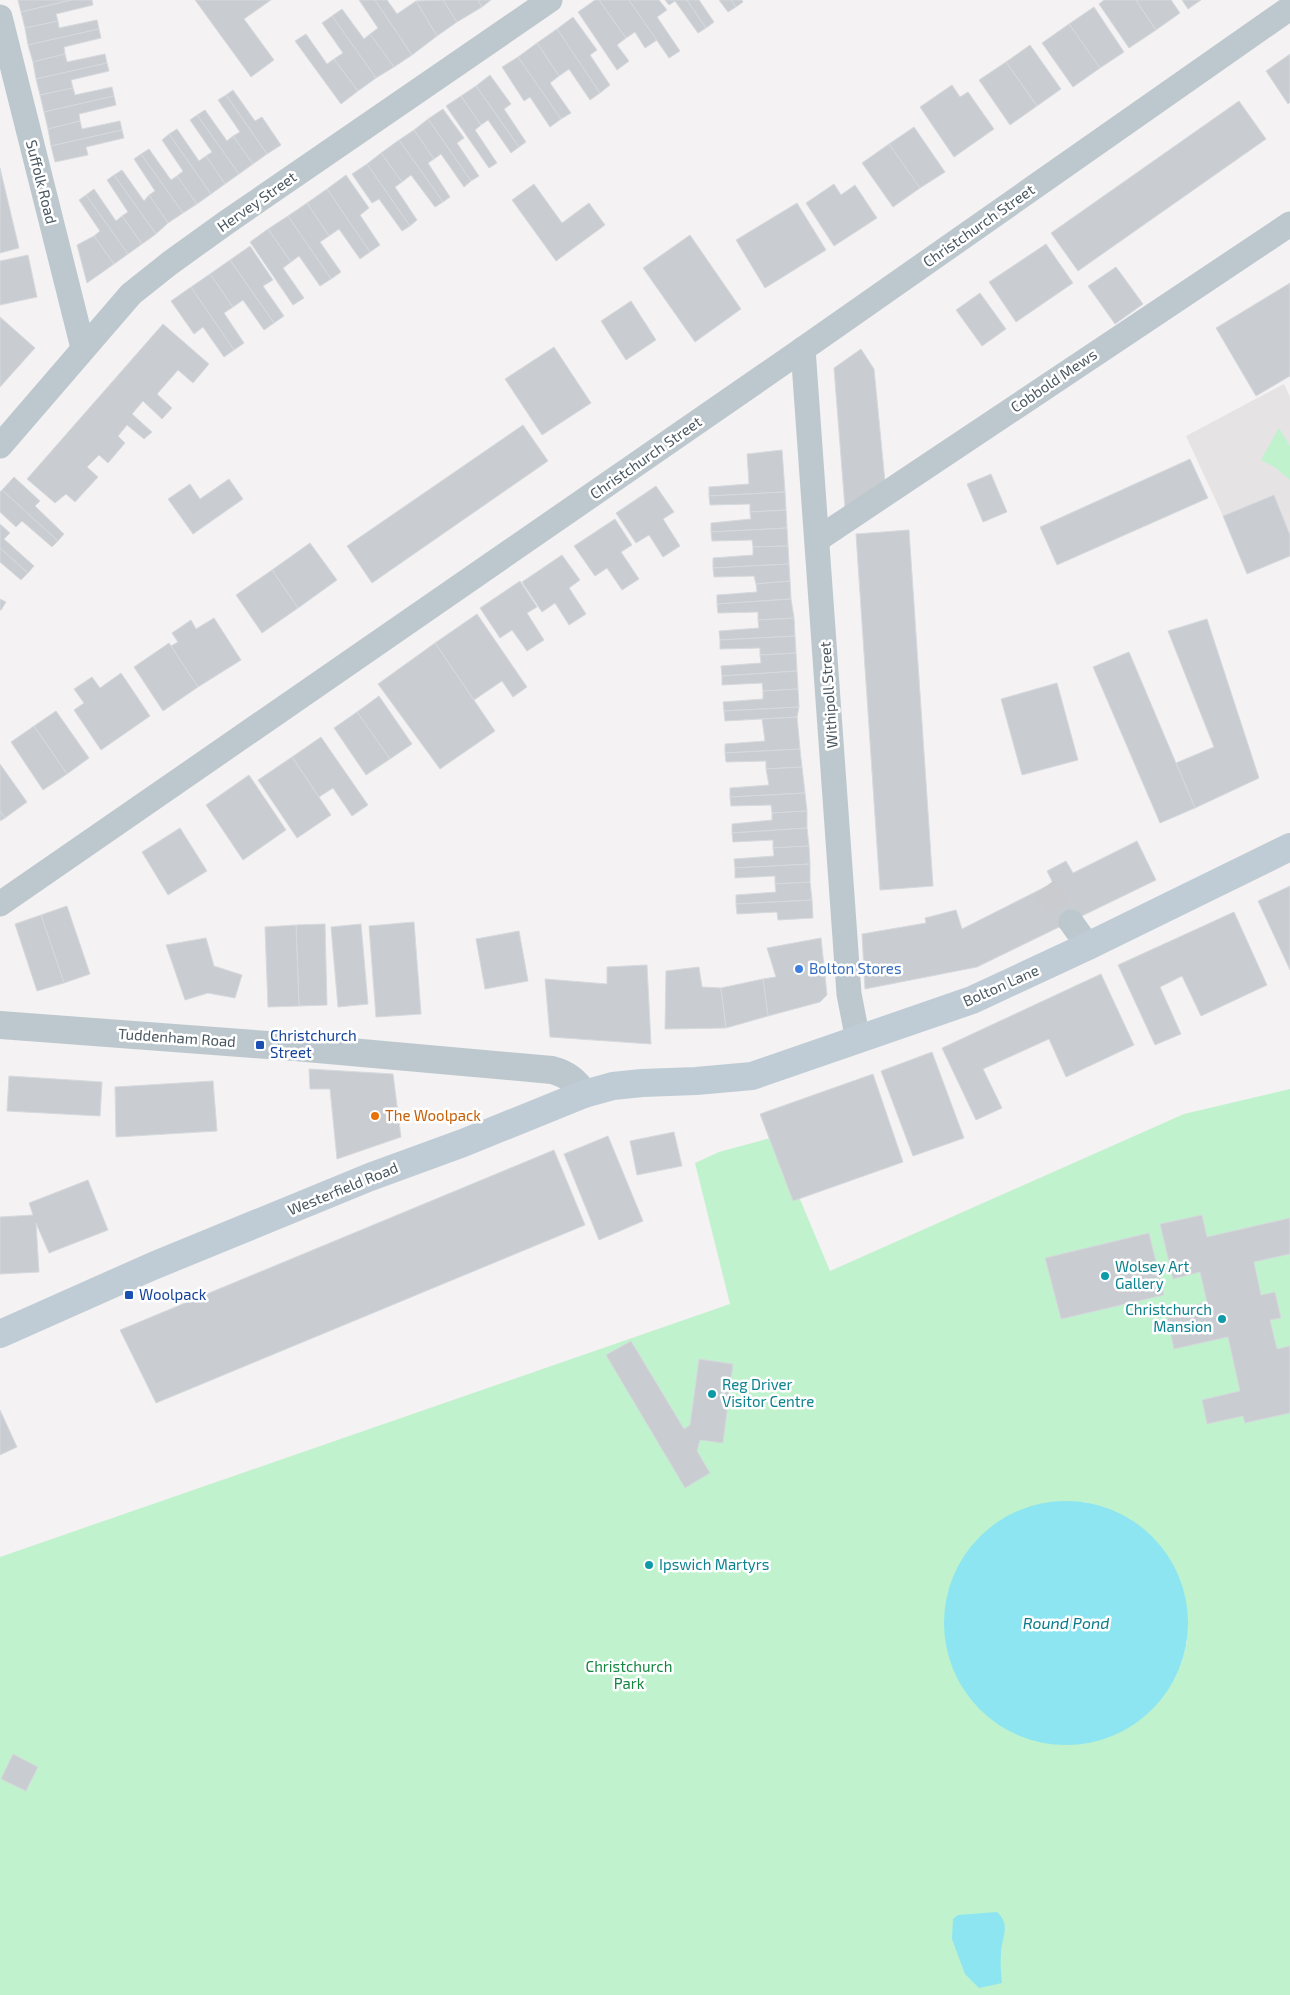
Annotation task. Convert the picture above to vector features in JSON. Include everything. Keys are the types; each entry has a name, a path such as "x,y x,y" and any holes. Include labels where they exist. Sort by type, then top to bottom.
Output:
{"main road":[{"name":"Bolton Lane","path":"696,1081 752,1076 972,1000 1088,946 1290,847"},
{"name":"Westerfield Road","path":"0,1334 153,1266 370,1177 463,1143 584,1094 613,1086 696,1081"}],"street":[{"name":"Hervey Street","path":"0,446 83,348 132,294 170,263 550,0"},
{"name":"Christchurch Street","path":"0,904 803,349 1290,8"},
{"name":"Suffolk Road","path":"0,16 83,348"},
{"name":"Cobbold Mews","path":"818,539 1290,224"},
{"name":"Withipoll Street","path":"803,349 849,994 858,1040"},
{"path":"1071,922 1088,946"},
{"name":"Tuddenham Road","path":"0,1024 552,1070 563,1073 571,1078 584,1094"}],"shaded area":[{"path":"1284,384 1290,397 1290,535 1274,495 1223,516 1186,436"}],"green space":[{"path":"1279,428 1290,446 1290,480 1276,468 1261,460"},
{"name":"Christchurch Park","path":"1290,1089 1290,1995 0,1995 0,1557 730,1304 695,1163 719,1152 774,1137 830,1271 1184,1114","holes":["1084,1502 1104,1507 1123,1516 1187,1641 1182,1661 1174,1680 1029,1739 992,1718 963,1688"]}],"water":[{"name":"Round Pond","path":"1066,1501 1090,1504 1113,1511 1134,1522 1152,1537 1167,1555 1178,1576 1185,1599 1188,1623 1185,1647 1178,1670 1167,1691 1152,1709 1134,1724 1113,1735 1090,1742 1066,1745 1042,1742 1019,1735 998,1724 980,1709 965,1691 954,1670 947,1647 944,1623 947,1599 954,1576 965,1555 980,1537 998,1522 1019,1511 1042,1504"},
{"path":"997,1912 1005,1927 1001,1948 1002,1983 979,1988 965,1974 952,1939 953,1919 958,1915"}],"building":[{"path":"18,0 71,0 21,12"},
{"path":"72,0 92,0 93,5 56,14 58,21 25,28 21,12"},
{"path":"195,0 271,0 244,19 274,60 251,77"},
{"path":"359,0 375,0 412,55 394,67 370,34 378,28"},
{"path":"375,0 387,0 397,14 416,1 437,36 412,55"},
{"path":"443,0 457,22 437,36 416,1"},
{"path":"443,0 478,0 482,7 457,22"},
{"path":"478,0 491,0 482,7"},
{"path":"595,0 599,0 626,38 617,45 629,61 617,70 578,12"},
{"path":"599,0 629,0 657,40 645,48 635,32 626,38"},
{"path":"629,0 659,0 667,10 657,17 680,51 669,58"},
{"path":"665,0 687,0 706,28 698,33 675,1 669,5"},
{"path":"687,0 699,0 714,22 706,28"},
{"path":"719,0 731,0 736,7 728,12"},
{"path":"731,0 742,0 743,2 736,7"},
{"path":"1104,0 1136,0 1156,30 1129,48 1099,4"},
{"path":"1136,0 1171,0 1180,13 1156,30"},
{"path":"1182,0 1201,0 1188,9"},
{"path":"1094,7 1124,52 1100,68 1069,24"},
{"path":"342,9 364,39 370,34 394,67 376,78 332,16"},
{"path":"332,16 376,78 358,91 334,59 343,53 322,23"},
{"path":"573,17 597,50 590,55 610,85 600,93 557,29"},
{"path":"97,20 99,29 28,45 25,28 58,21 59,28"},
{"path":"1069,24 1100,68 1073,87 1042,43"},
{"path":"99,29 101,38 64,47 65,54 33,62 28,45"},
{"path":"557,29 600,93 590,100 569,69 559,76 537,43"},
{"path":"306,34 327,64 334,59 358,91 341,104 295,41"},
{"path":"537,43 559,76 550,83 571,113 561,119 518,57"},
{"path":"1030,45 1061,89 1037,106 1006,62"},
{"path":"65,54 67,62 105,54 107,63 36,79 33,62"},
{"path":"1290,54 1290,102 1288,104 1266,71"},
{"path":"518,57 561,119 550,127 530,97 524,101 502,67"},
{"path":"1006,62 1037,106 1010,125 979,80"},
{"path":"107,63 109,71 71,80 73,88 40,95 36,79"},
{"path":"490,75 511,104 504,109 526,142 519,147 476,86"},
{"path":"952,85 960,97 968,92 994,129 954,157 920,107"},
{"path":"476,86 519,147 511,153 488,120 481,125 461,96"},
{"path":"112,87 114,96 44,112 40,95 73,88 75,95"},
{"path":"233,90 255,121 262,117 281,145 267,154 226,95"},
{"path":"226,95 267,154 253,164 233,136 240,132 218,100"},
{"path":"114,96 116,105 79,114 80,121 48,129 44,112"},
{"path":"461,96 481,125 475,130 497,163 489,168 446,106"},
{"path":"1239,101 1266,139 1078,271 1051,233"},
{"path":"443,109 464,138 457,143 479,176 471,181 428,119"},
{"path":"205,110 227,141 233,136 253,164 239,174 197,115"},
{"path":"197,115 239,174 225,184 206,156 212,152 190,120"},
{"path":"428,119 471,181 464,187 441,154 434,159 414,130"},
{"path":"80,121 82,129 120,121 122,130 51,146 48,129"},
{"path":"914,127 945,172 920,188 889,144"},
{"path":"177,129 199,161 206,156 225,184 211,194 169,134"},
{"path":"122,130 124,138 86,147 88,155 55,162 51,146"},
{"path":"414,130 434,159 428,163 450,197 443,202 399,140"},
{"path":"169,134 211,194 197,204 177,176 183,171 162,140"},
{"path":"399,140 443,202 435,207 411,175 402,182 381,153"},
{"path":"889,144 920,188 893,207 862,163"},
{"path":"149,149 171,180 177,176 197,204 183,213 141,154"},
{"path":"381,153 402,182 395,187 417,220 410,226 367,164"},
{"path":"141,154 183,213 168,223 149,195 155,191 134,159"},
{"path":"367,164 410,226 402,231 379,199 372,203 352,174"},
{"path":"0,168 19,248 0,253"},
{"path":"122,170 144,201 149,195 168,223 156,234 114,175"},
{"path":"114,175 156,234 142,244 122,216 128,212 107,180"},
{"path":"346,175 369,208 360,215 380,245 370,252 327,189"},
{"path":"534,184 562,223 589,203 605,225 556,261 512,200"},
{"path":"834,184 841,195 855,185 877,218 834,246 806,203"},
{"path":"94,189 116,221 122,216 142,244 128,254 86,195"},
{"path":"327,189 370,252 360,259 339,229 329,236 307,203"},
{"path":"86,195 128,254 114,264 94,236 100,231 79,200"},
{"path":"307,203 329,236 320,242 341,272 331,279 288,216"},
{"path":"797,203 826,250 765,288 736,240"},
{"path":"288,216 331,279 320,286 299,256 291,262 268,229"},
{"path":"268,229 291,262 283,268 304,298 293,305 250,242"},
{"path":"690,235 741,309 695,342 643,268"},
{"path":"94,236 114,264 87,283 77,245"},
{"path":"1046,244 1073,283 1016,322 989,282"},
{"path":"250,246 273,280 263,286 284,316 274,323 230,260"},
{"path":"28,255 37,297 0,305 0,261"},
{"path":"230,260 274,323 264,330 243,300 233,307 210,274"},
{"path":"1116,267 1143,304 1115,324 1088,286"},
{"path":"210,274 233,307 224,313 244,343 234,350 191,287"},
{"path":"1290,283 1290,376 1256,396 1216,328"},
{"path":"191,287 234,350 224,357 203,327 194,334 171,301"},
{"path":"980,293 1006,329 982,346 956,310"},
{"path":"631,301 656,340 626,360 601,321"},
{"path":"0,317 35,348 0,387"},
{"path":"163,324 209,364 193,383 178,370 157,394 172,408 162,419 143,401 132,414 152,432 144,439 127,425 118,436 125,443 108,463 99,455 87,467 98,477 75,502 66,494 55,503 27,479"},
{"path":"554,347 591,403 542,435 505,379"},
{"path":"861,349 874,369 885,482 845,508 834,368"},
{"path":"523,425 548,461 372,583 347,546"},
{"path":"782,450 785,492 709,496 709,487 749,484 747,454"},
{"path":"1190,459 1208,498 1057,565 1040,527"},
{"path":"991,474 1007,512 983,522 967,484"},
{"path":"14,477 40,501 35,506 64,534 58,541 2,490"},
{"path":"229,479 243,499 193,534 168,499 190,484 200,499"},
{"path":"656,486 674,512 663,519 680,546 663,557 649,535 636,543 616,513"},
{"path":"2,490 58,541 52,547 22,521 16,527 0,512 0,492"},
{"path":"785,492 786,510 750,512 750,504 710,505 709,496"},
{"path":"1274,495 1290,535 1290,556 1247,574 1223,516"},
{"path":"786,510 787,528 711,532 711,523 751,519 750,512"},
{"path":"615,519 632,545 621,552 639,579 622,590 607,568 595,576 574,546"},
{"path":"0,524 10,533 4,539 34,566 28,573 0,548"},
{"path":"787,528 788,546 753,547 752,540 712,541 711,532"},
{"path":"909,530 933,886 880,890 856,534"},
{"path":"310,543 337,580 298,608 272,570"},
{"path":"788,546 789,564 713,568 713,558 753,555 753,547"},
{"path":"0,548 28,573 21,580 0,562"},
{"path":"562,555 580,580 569,588 586,614 569,625 555,603 542,612 522,582"},
{"path":"789,564 790,581 756,584 754,576 714,577 713,568"},
{"path":"272,570 298,608 262,633 236,595"},
{"path":"520,581 537,607 527,613 544,640 527,651 512,630 500,638 480,608"},
{"path":"790,581 791,599 717,604 717,595 757,592 756,584"},
{"path":"0,599 6,602 1,610 0,610"},
{"path":"791,599 794,618 758,620 758,612 718,613 717,604"},
{"path":"477,614 527,687 513,697 502,681 474,700 435,643"},
{"path":"214,618 241,660 198,687 171,646 178,642 172,633 191,620 196,629"},
{"path":"794,618 795,636 720,640 719,631 759,628 758,620"},
{"path":"1207,619 1259,778 1195,808 1176,763 1214,747 1168,631"},
{"path":"795,636 796,653 760,655 760,648 720,649 720,640"},
{"path":"169,643 198,687 163,711 134,667"},
{"path":"435,643 495,731 440,769 378,684"},
{"path":"1129,652 1195,808 1160,823 1093,667"},
{"path":"796,653 797,671 722,676 721,666 761,663 760,655"},
{"path":"797,671 798,689 763,691 762,683 722,685 722,676"},
{"path":"121,673 150,716 101,750 74,710 84,703 74,689 92,677 100,688"},
{"path":"1057,683 1078,760 1022,775 1001,699"},
{"path":"798,689 799,707 724,711 723,702 763,699 763,691"},
{"path":"379,696 412,744 390,759 357,712"},
{"path":"799,707 797,717 725,721 724,711"},
{"path":"56,711 89,758 67,774 34,726"},
{"path":"357,712 390,759 366,775 334,728"},
{"path":"797,717 800,749 725,753 725,744 765,741 762,719"},
{"path":"34,726 67,774 43,790 11,742"},
{"path":"321,737 368,805 352,816 333,788 319,797 292,757"},
{"path":"800,749 802,767 766,769 766,761 726,762 725,753"},
{"path":"292,757 331,815 297,838 258,780"},
{"path":"0,764 27,802 5,818 0,811"},
{"path":"802,767 805,793 730,797 730,788 769,785 766,769"},
{"path":"249,775 286,830 243,860 206,805"},
{"path":"805,793 807,811 772,813 771,805 731,806 730,797"},
{"path":"0,811 5,818 0,821"},
{"path":"807,811 807,828 732,833 732,824 772,820 772,813"},
{"path":"180,828 207,871 168,895 142,852"},
{"path":"807,828 809,846 773,848 773,840 733,842 732,833"},
{"path":"1137,841 1156,880 977,967 865,989 862,934 926,923 925,918 956,910 962,929 1053,883 1047,871 1066,861 1073,873"},
{"path":"809,846 810,864 735,868 734,859 774,856 773,848"},
{"path":"810,864 810,882 775,884 775,876 735,878 735,868"},
{"path":"810,882 812,900 736,904 736,895 776,892 775,884"},
{"path":"1290,886 1290,970 1258,901"},
{"path":"812,900 813,918 778,920 777,912 737,914 736,904"},
{"path":"67,906 90,974 64,983 41,915"},
{"path":"1234,912 1267,985 1201,1016 1182,976 1160,987 1181,1034 1155,1045 1118,965"},
{"path":"41,915 64,983 37,991 15,924"},
{"path":"414,922 421,1014 376,1017 369,926"},
{"path":"325,924 327,1005 299,1006 296,925"},
{"path":"361,924 368,1004 338,1007 331,927"},
{"path":"296,925 299,1006 268,1007 265,927"},
{"path":"519,931 528,981 485,989 476,939"},
{"path":"206,938 214,966 242,975 235,998 208,993 185,1000 166,945"},
{"name":"Bolton Stores","path":"821,938 827,995 820,1002 768,1016 763,979 776,977 767,948"},
{"path":"647,965 651,1044 550,1037 545,979 607,984 607,967"},
{"path":"699,967 702,987 721,988 726,1028 665,1029 666,971"},
{"path":"1101,974 1134,1045 1066,1077 1049,1039 983,1069 1002,1108 976,1120 942,1048"},
{"path":"763,979 768,1016 726,1028 721,988"},
{"path":"932,1052 964,1138 913,1156 881,1071"},
{"path":"309,1069 393,1074 401,1137 337,1159 330,1089 310,1089"},
{"path":"873,1074 903,1162 793,1201 760,1114"},
{"path":"9,1076 102,1082 100,1116 7,1111"},
{"path":"213,1081 217,1131 116,1137 115,1087"},
{"path":"674,1132 682,1166 637,1175 630,1141"},
{"path":"608,1136 643,1221 599,1240 564,1154"},
{"path":"554,1150 585,1225 156,1403 120,1330"},
{"path":"88,1180 108,1230 49,1253 36,1223 39,1272 0,1274 0,1217 33,1215 29,1203"},
{"name":"Christchurch Mansion","path":"1202,1215 1207,1237 1290,1218 1290,1254 1254,1262 1261,1295 1275,1292 1281,1318 1270,1320 1277,1349 1290,1346 1290,1413 1245,1423 1243,1416 1207,1424 1202,1400 1240,1391 1228,1337 1174,1349 1166,1312 1207,1302 1200,1272 1173,1279 1160,1224"},
{"name":"Wolsey Art Gallery","path":"1149,1233 1164,1295 1061,1319 1045,1258"},
{"name":"Reg Driver Visitor Centre","path":"631,1341 684,1429 690,1425 699,1359 733,1364 723,1443 700,1440 697,1451 710,1473 685,1488 606,1355"},
{"path":"0,1410 17,1447 0,1455"},
{"path":"13,1754 38,1767 26,1791 1,1779"}],"tunnel":[{"path":"1044,888 1071,922"}],"place":[{"name":"Bolton Stores","path":"799,969"},
{"name":"Christchurch Street","path":"260,1045"},
{"name":"The Woolpack","path":"375,1116"},
{"name":"Wolsey Art Gallery","path":"1105,1276"},
{"name":"Woolpack","path":"129,1295"},
{"name":"Christchurch Mansion","path":"1222,1319"},
{"name":"Reg Driver Visitor Centre","path":"712,1394"},
{"name":"Ipswich Martyrs","path":"649,1565"}]}
